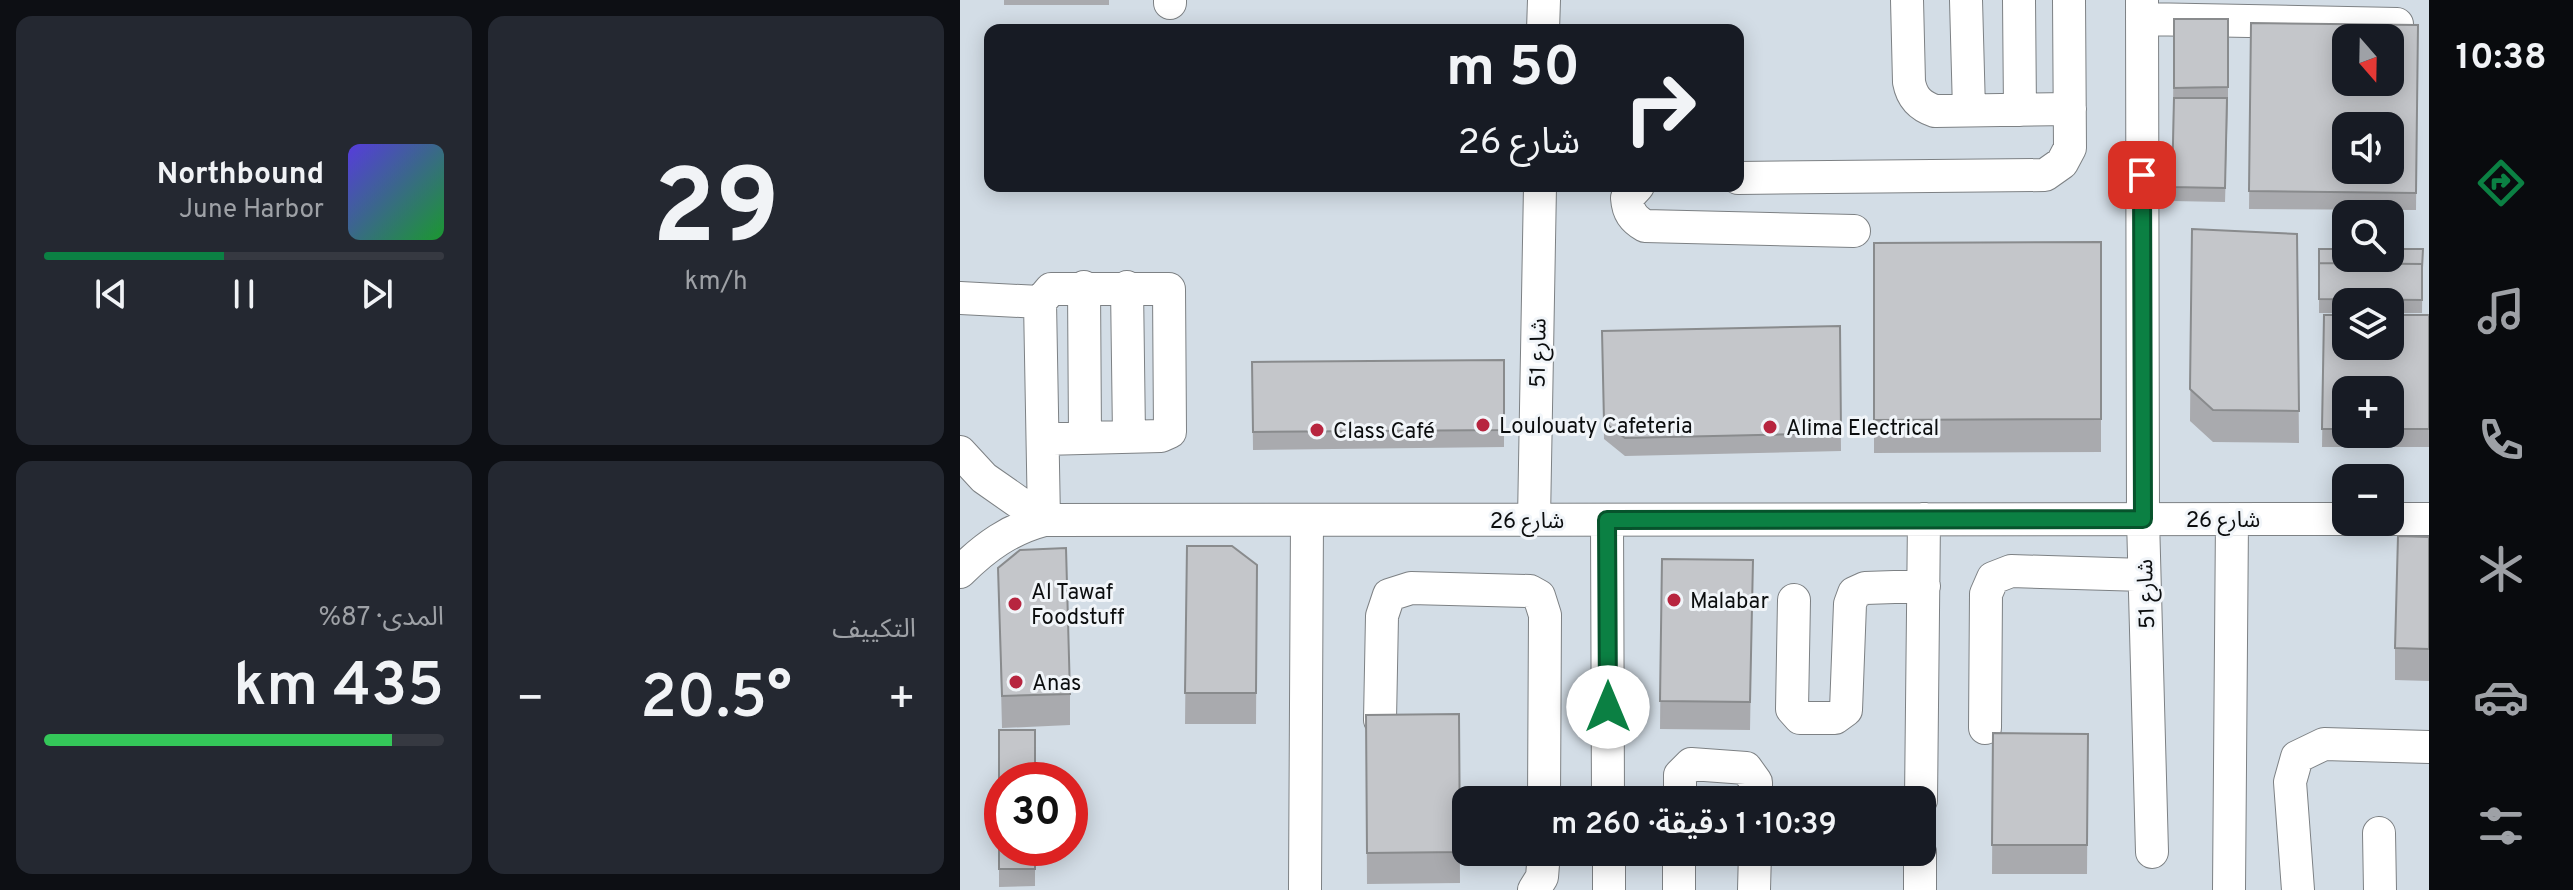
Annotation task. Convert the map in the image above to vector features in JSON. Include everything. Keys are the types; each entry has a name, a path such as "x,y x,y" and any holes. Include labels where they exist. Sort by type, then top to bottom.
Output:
{"street":[{"path":"1543,24 1544,0"},
{"path":"1907,0 1911,91 1929,109 2070,109"},
{"path":"1966,0 1969,110"},
{"path":"2019,0 2020,110"},
{"path":"1744,178 2045,175 2062,163 2070,148 2069,0"},
{"path":"2142,9 2397,24"},
{"name":"شارع 51","path":"2142,9 2143,519 2152,852"},
{"name":"شارع 51","path":"1534,520 1540,192"},
{"path":"1632,192 1627,198 1628,205 1633,218 1645,226 1854,231"},
{"path":"1043,439 1166,435 1172,428 1172,293 1165,286 1051,289 1040,302 1044,520"},
{"path":"1084,287 1085,437"},
{"path":"1127,287 1129,436"},
{"path":"960,298 1040,302"},
{"path":"960,452 993,486 1044,520"},
{"path":"1921,786 1924,519"},
{"path":"2229,890 2232,519"},
{"name":"شارع 26","path":"960,572 1019,526 1044,520 2332,519"},
{"path":"2404,519 2429,519"},
{"path":"1305,890 1307,520"},
{"path":"1607,520 1608,786"},
{"path":"1985,728 1986,594 1993,578 2011,571 2144,575"},
{"path":"1794,600 1792,709 1800,718 1835,718 1846,710 1850,604 1854,593 1865,588 1924,586"},
{"path":"1380,720 1382,616 1389,595 1411,588 1530,591 1539,596 1545,615 1544,786"},
{"path":"2298,890 2290,782 2297,757 2324,744 2429,747"},
{"path":"1680,786 1680,775 1691,764 1746,768 1756,786"},
{"path":"2379,833 2380,890"},
{"path":"1534,890 1542,877 1543,866"},
{"path":"1609,866 1609,890"},
{"path":"1679,866 1679,890"},
{"path":"1754,890 1755,866"},
{"path":"1920,866 1920,890"}],"shaded area":[{"path":"960,0 2429,0 2429,890 960,890"}],"building":[{"path":"2174,19 2228,19 2228,87 2174,88"},
{"path":"2251,23 2334,24 2332,24 2332,96 2404,96 2404,25 2418,25 2416,193 2249,191"},
{"path":"2174,98 2227,98 2225,188 2172,187"},
{"path":"2192,229 2297,234 2299,411 2213,410 2190,389"},
{"path":"2101,242 2101,419 1874,420 1874,243"},
{"path":"2319,249 2332,249 2332,263 2319,263"},
{"path":"2404,249 2423,249 2422,268 2422,264 2404,264"},
{"path":"2319,263 2332,263 2332,272 2404,272 2404,264 2422,264 2422,300 2404,300 2404,288 2332,288 2332,299 2319,299"},
{"path":"2324,315 2332,315 2332,360 2404,360 2404,315 2429,315 2429,429 2404,429 2404,376 2332,376 2332,429 2322,429"},
{"path":"1840,326 1841,433 1625,438 1604,422 1602,331"},
{"path":"1504,360 1504,430 1253,432 1252,362"},
{"path":"2398,536 2429,537 2429,649 2395,648"},
{"path":"1187,546 1232,546 1257,565 1256,693 1185,693"},
{"path":"1066,548 1070,694 1002,696 998,568 1020,550"},
{"path":"1662,559 1753,560 1750,702 1660,701"},
{"path":"1459,714 1460,786 1452,786 1452,852 1367,853 1366,715"},
{"path":"999,730 1035,730 1035,762 999,762"},
{"path":"1993,733 2088,734 2087,845 1992,845"},
{"path":"999,866 1035,866 1035,869 999,869"}],"place":[{"name":"Loulouaty Cafeteria","path":"1483,425"},
{"name":"Alima Electrical","path":"1770,427"},
{"name":"Class Café","path":"1317,430"},
{"name":"Malabar","path":"1674,600"},
{"name":"Al Tawaf Foodstuff","path":"1015,604"},
{"name":"Anas","path":"1016,682"}],"route":[{"path":"1608,707 1607,520 2143,519 2142,175"}]}
